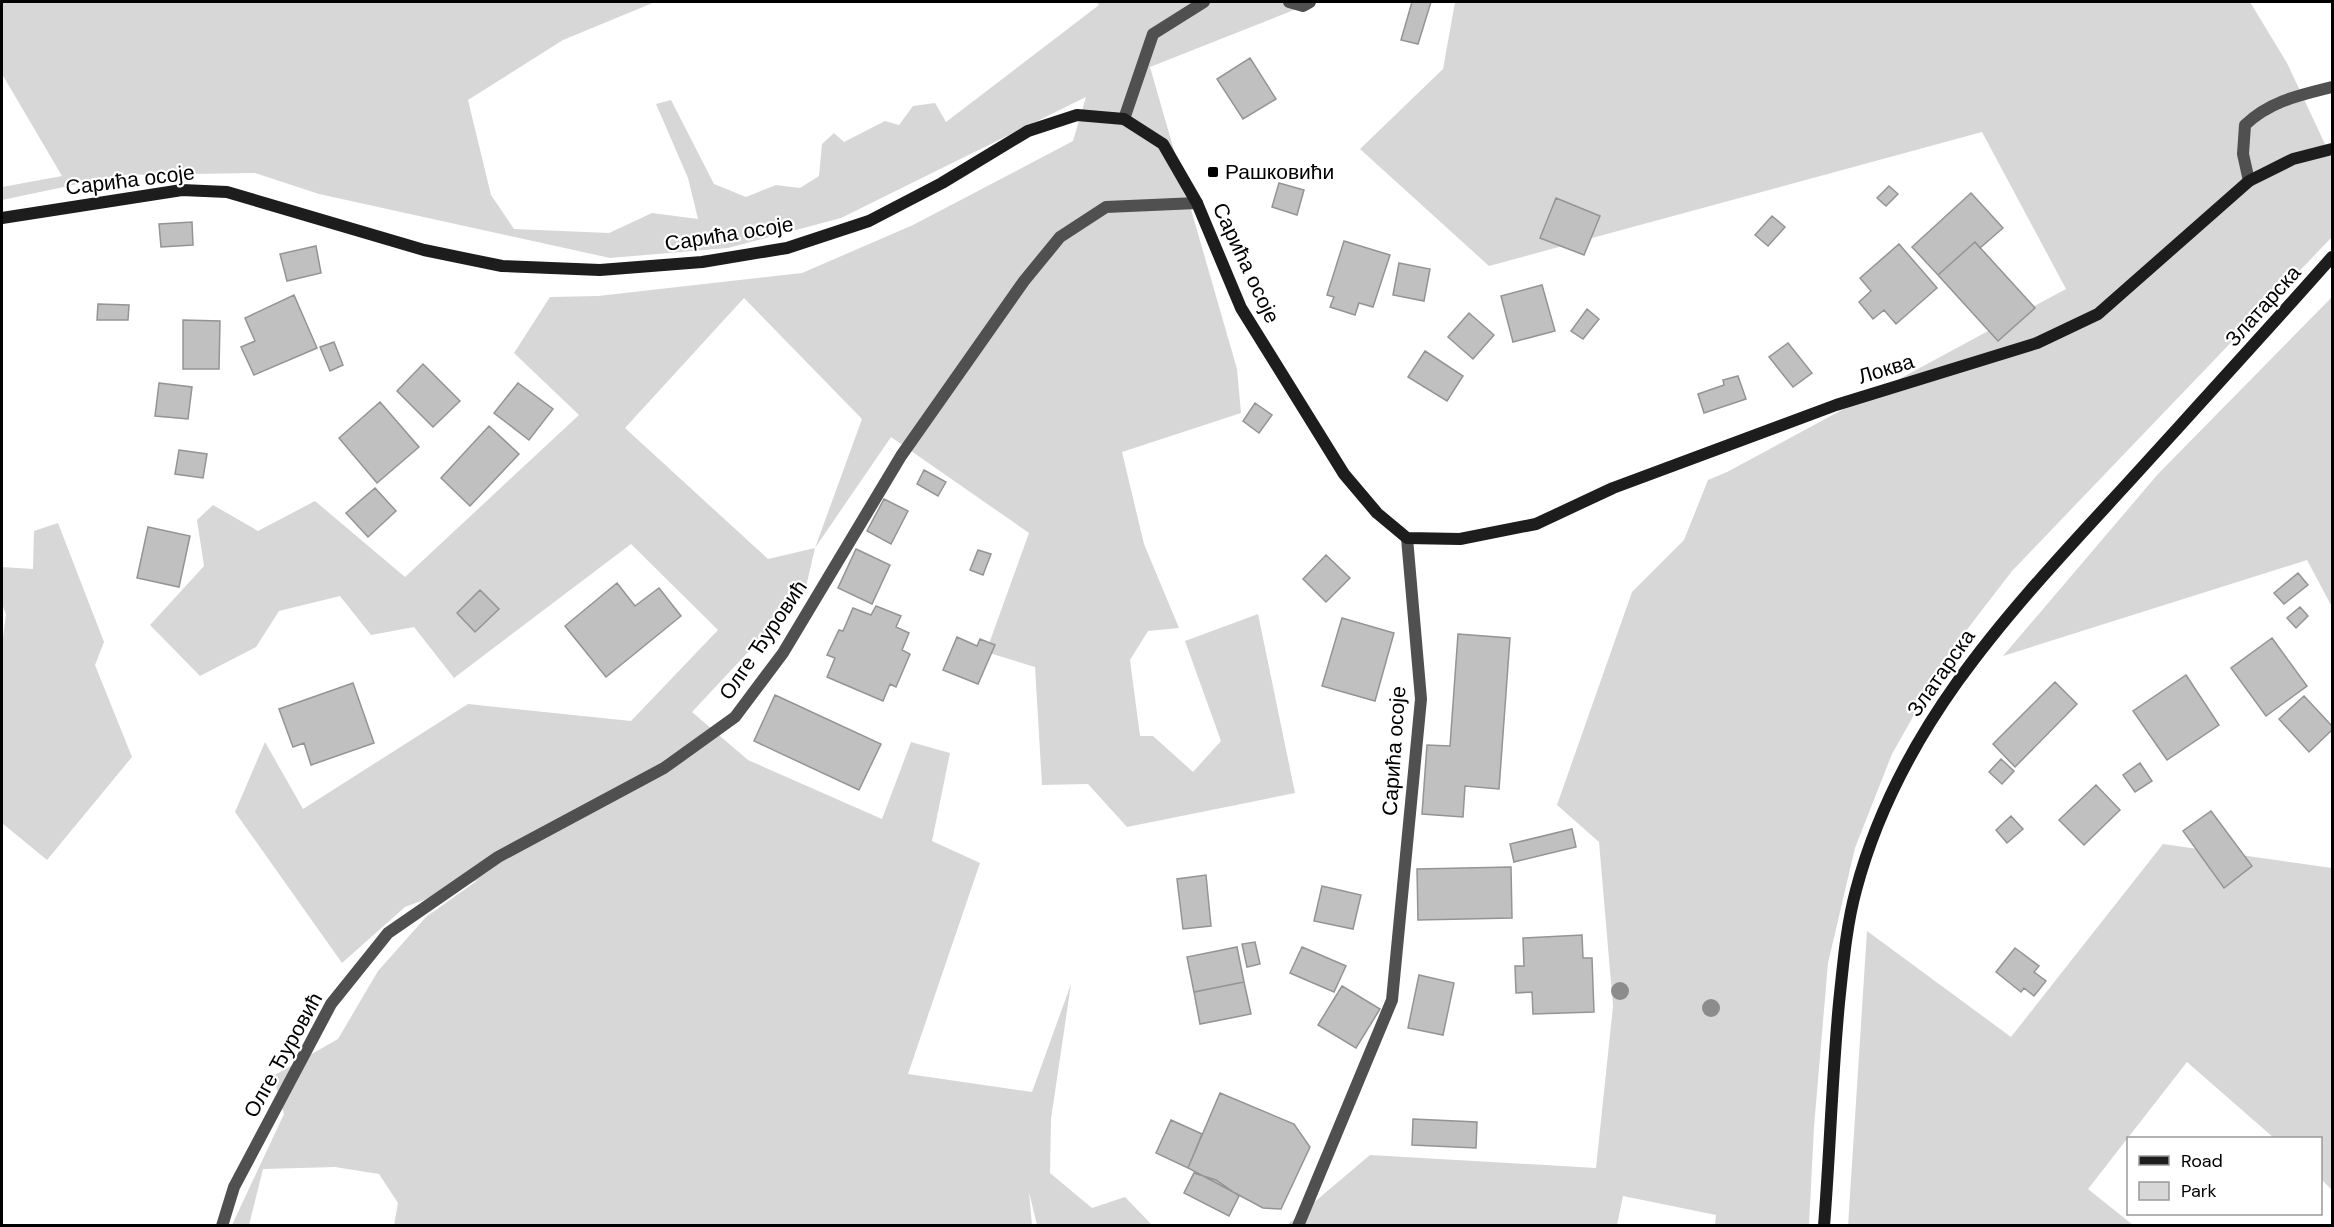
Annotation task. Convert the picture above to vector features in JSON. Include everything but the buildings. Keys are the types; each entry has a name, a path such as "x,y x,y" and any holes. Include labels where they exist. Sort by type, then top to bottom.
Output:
{"street":[{"path":"1124,119 1153,34 1204,2"},
{"path":"1289,2 1304,6 1310,2"},
{"path":"2249,181 2243,154 2245,125 2259,111 2279,101 2332,87"},
{"name":"Сарића осоје","path":"2,218 182,190 228,192 423,250 502,266 600,270 702,262 787,248 869,221 942,183 1028,131 1077,115 1124,119 1163,144 1197,203 1241,308 1344,474 1377,513 1407,538 1422,699 1392,1000 1299,1226"},
{"name":"Локва","path":"1407,538 1460,539 1536,524 1613,488 1836,405 2037,343 2098,314 2249,181 2293,159 2332,149"},
{"name":"Олге Ђуровић","path":"222,1226 234,1187 331,1005 388,933 498,857 664,768 735,717 783,653 901,456 1024,281 1060,237 1107,207 1197,203"},
{"name":"Златарска","path":"1824,1226 1836,1032 1849,926 1856,891 1870,844 1886,802 1907,758 1970,662 2028,591 2332,257"}],"green space":[{"path":"2,2 655,2 563,40 468,100 491,195 514,229 609,233 652,213 698,219 688,178 656,104 671,100 714,184 746,197 776,185 800,188 819,176 822,144 834,133 844,142 885,121 899,125 913,106 935,103 946,122 1099,5 1097,2 1314,2 1150,67 1237,369 1241,413 1122,452 1144,544 1179,628 1148,631 1130,660 1140,736 1153,736 1193,772 1221,741 1185,641 1258,614 1295,793 1127,827 1088,784 1042,785 1035,667 986,652 1029,533 891,437 815,548 805,591 692,712 748,760 882,819 911,742 950,753 932,841 980,863 908,1074 1032,1092 1071,984 1051,1119 1050,1173 1092,1208 1125,1197 1152,1225 1037,1225 1029,1192 1032,1225 394,1225 398,1203 379,1174 335,1167 263,1169 249,1225 232,1225 284,1114 273,1076 338,1039 378,971 426,917 478,880 405,907 342,963 235,812 265,742 303,809 468,704 631,721 718,630 631,544 454,678 414,627 371,635 340,596 279,611 256,647 200,676 150,625 204,566 197,520 213,505 258,531 315,501 405,577 579,415 514,353 550,297 598,296 802,273 913,225 1073,141 1086,97 841,218 728,248 610,258 319,194 255,173 121,175 2,200 2,187 62,176 2,74","holes":["744,298 862,419 815,548 768,559 625,428"]},
{"path":"1455,2 2250,2 2287,63 2332,159 2332,237 2012,571 1949,653 1892,754 1855,848 1828,963 1814,1127 1809,1225 1715,1225 1716,1215 1623,1196 1617,1225 1286,1226 1370,1155 1596,1168 1613,1006 1599,842 1557,805 1632,592 1684,540 1708,480 1727,472 2066,289 1982,132 1489,266 1360,149 1443,69"},
{"path":"2332,297 2332,607 2307,560 2003,656 2158,474"},
{"path":"58,523 104,642 95,665 132,757 47,860 2,823 2,645 6,614 2,604 2,567 33,569 34,531"},
{"path":"2163,844 2332,868 2332,1190 2322,1180 2322,1137 2273,1137 2187,1062 2088,1189 2133,1225 1848,1226 1867,931 2011,1037"}],"place":[{"name":"Рашковићи","path":"1213,172"}]}
